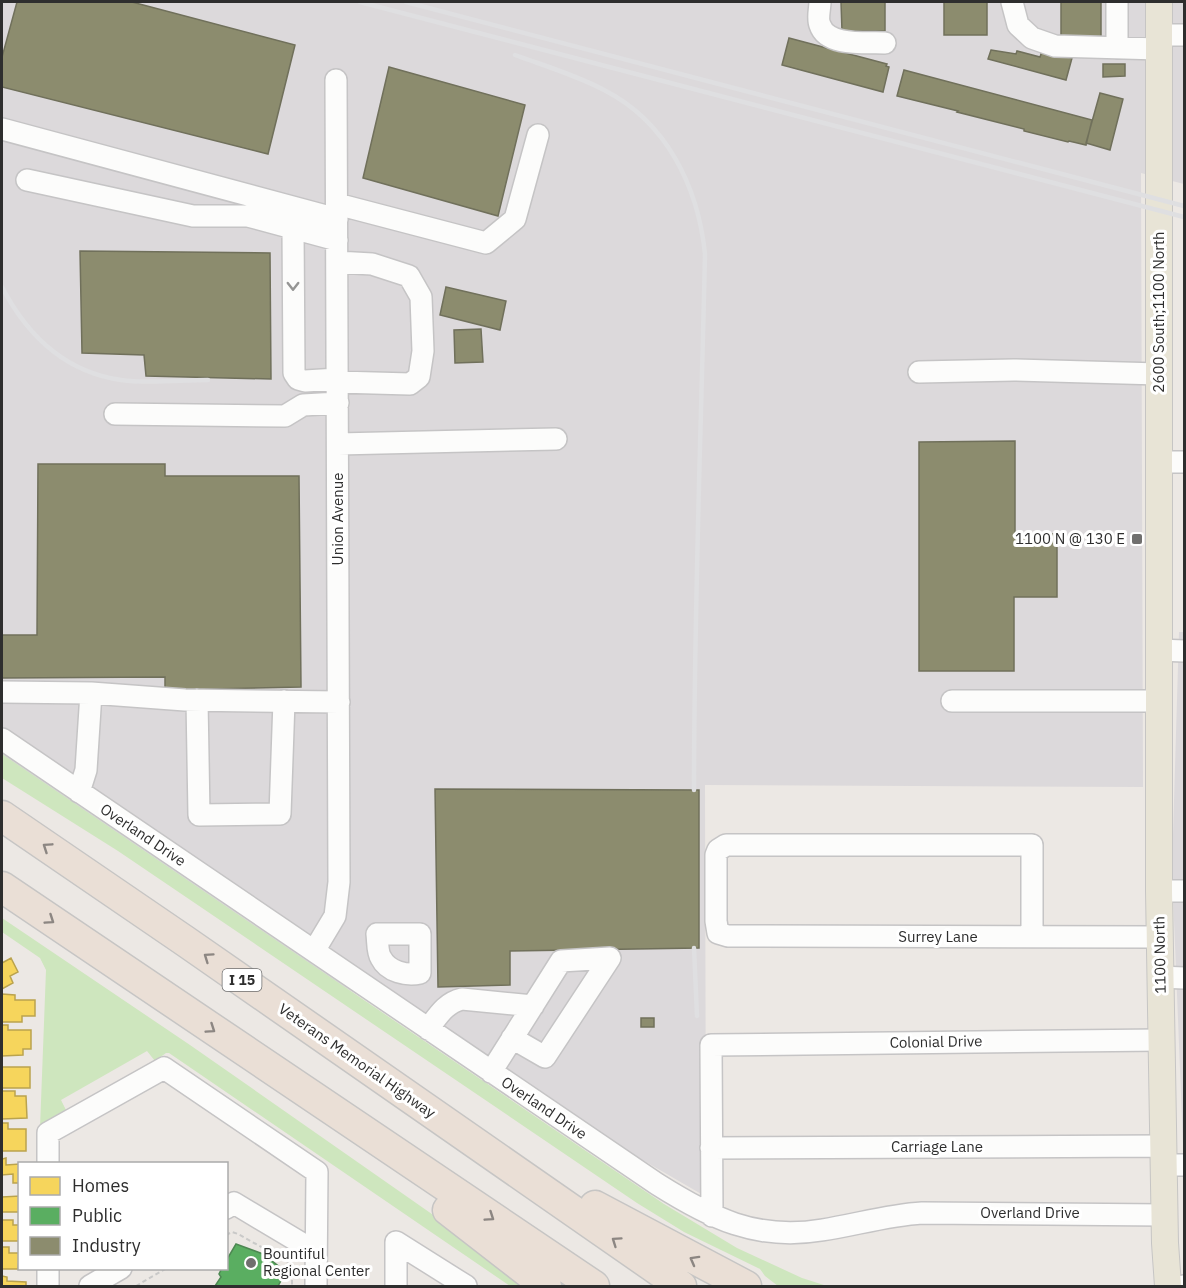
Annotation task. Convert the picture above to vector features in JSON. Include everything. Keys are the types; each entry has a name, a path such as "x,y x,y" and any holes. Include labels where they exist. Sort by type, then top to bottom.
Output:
{"highway":[{"name":"Veterans Memorial Highway","path":"2,816 681,1287"},
{"path":"2,887 594,1287"},
{"path":"250,1056 546,1287"},
{"path":"480,1147 534,1173 746,1287"}],"main road":[{"name":"2600 South;1100 North","path":"1159,2 1159,623"},
{"name":"1100 North","path":"1159,623 1159,937 1172,978 1161,1040 1171,1159 1165,1215 1168,1287"}],"street":[{"path":"820,2 819,24 825,34 837,41 885,43"},
{"path":"1012,2 1018,25 1032,38 1055,46 1117,48 1159,42 1185,35"},
{"path":"1018,25 1027,2"},
{"path":"1117,2 1117,48"},
{"name":"Union Avenue","path":"314,951 328,930 338,900 336,80"},
{"path":"2,129 337,221 486,243 515,219 538,135"},
{"path":"27,180 193,216 248,216 293,227 337,221"},
{"path":"293,227 294,373 298,379 338,388 410,384 419,377 423,351 421,297 409,276 372,264 337,262"},
{"path":"920,372 1014,370 1159,374"},
{"path":"115,414 285,417 303,405 338,388"},
{"path":"338,444 556,439"},
{"path":"1159,462 1185,462"},
{"path":"1159,650 1185,651"},
{"path":"2,692 91,693 197,700 339,702"},
{"path":"79,792 86,770 91,693"},
{"path":"197,700 199,814 280,814 284,701"},
{"path":"952,702 1159,701"},
{"name":"Overland Drive","path":"2,739 657,1185 712,1216 749,1229 785,1233 821,1230 892,1216 922,1213 1165,1215"},
{"name":"Surrey Lane","path":"1032,937 1032,845 726,845 718,850 716,921 718,933 728,936 1032,937 1159,937"},
{"path":"1159,891 1185,891"},
{"path":"491,1072 512,1038 561,961 610,958 544,1058 512,1038"},
{"path":"374,992 392,969"},
{"path":"428,1029 446,1006 462,999 533,1005"},
{"name":"Colonial Drive","path":"711,1148 711,1045 1161,1040"},
{"path":"48,1162 48,1133 164,1068 317,1172 316,1287"},
{"path":"711,1148 712,1216"},
{"name":"Carriage Lane","path":"711,1148 1171,1159"},
{"path":"228,1207 234,1203 316,1252"},
{"path":"396,1287 396,1242 466,1287"},
{"path":"48,1270 48,1287"},
{"path":"90,1287 119,1270"}],"path":[{"path":"228,1234 232,1232 238,1234 290,1263 292,1287"},
{"path":"136,1287 165,1270"}],"shaded area":[{"path":"2,2 1184,2 1184,184 1141,173 1143,787 705,785 706,1195 239,926 2,766"},
{"path":"1179,632 1184,632 1184,1170 1172,869"}],"green space":[{"path":"2,754 664,1204 737,1248 802,1278 827,1286 778,1286 760,1269 684,1232 637,1203 118,851 2,778"},
{"path":"2,918 190,1045 449,1226 528,1286 510,1286 169,1053 155,1061 147,1051 61,1100 67,1112 40,1128 46,970 40,958 2,932"}],"building: Homes":[{"path":"11,958 18,972 10,976 13,983 2,989 2,963"},
{"path":"2,994 15,995 15,1000 35,1000 35,1016 22,1016 22,1022 2,1022"},
{"path":"2,1025 8,1025 8,1030 31,1030 31,1049 23,1049 23,1055 2,1056"},
{"path":"2,1067 30,1067 30,1088 2,1088"},
{"path":"2,1091 15,1091 15,1096 26,1096 27,1118 2,1119"},
{"path":"2,1123 8,1123 8,1129 26,1129 26,1151 2,1151"},
{"path":"6,1158 6,1165 18,1164 18,1183 13,1183 13,1174 2,1175 2,1159"},
{"path":"18,1196 18,1212 2,1212 2,1197"},
{"path":"2,1220 13,1220 13,1225 18,1225 18,1241 2,1241"},
{"path":"2,1247 9,1247 9,1253 18,1253 18,1269 2,1269"},
{"path":"2,1276 7,1277 7,1281 26,1282 26,1286 2,1286"}],"building: Public":[{"name":"Bountiful Regional Center","path":"236,1244 263,1254 286,1272 278,1286 215,1286 221,1277 219,1274 221,1270 228,1270 228,1258"}],"building: Industry":[{"path":"17,2 132,2 295,45 268,154 2,87 2,57"},
{"path":"841,2 885,2 885,31 842,31"},
{"path":"944,2 987,2 987,35 944,35"},
{"path":"1061,2 1101,2 1101,38 1061,37"},
{"path":"789,38 887,64 886,66 889,67 883,92 782,65"},
{"path":"991,50 1016,54 1017,51 1040,57 1042,51 1072,58 1066,80 988,59"},
{"path":"1103,64 1125,64 1125,76 1103,77"},
{"path":"389,67 525,105 498,216 363,178"},
{"path":"904,70 1092,120 1086,145 1024,131 1024,129 897,96"},
{"path":"1100,93 1123,99 1110,150 1086,143"},
{"path":"80,251 270,253 271,379 146,376 144,355 82,353"},
{"path":"446,287 506,301 500,330 440,315"},
{"path":"481,329 483,362 455,363 454,330"},
{"path":"1015,441 1015,534 1057,534 1057,597 1014,597 1014,671 919,671 919,442"},
{"path":"38,464 165,464 165,476 299,476 301,687 165,690 165,677 2,678 2,635 37,635"},
{"path":"435,789 699,790 699,948 510,951 510,985 438,987"},
{"path":"641,1018 654,1018 654,1027 641,1027"}],"railway":[{"path":"360,2 1184,217"},
{"path":"406,2 1184,206"},
{"path":"515,55 571,75 604,90 626,103 645,120 662,138 676,159 687,181 701,229 705,254 696,589 694,790"},
{"path":"2,287 23,321 36,335 65,360 82,369 101,376 131,381 208,380"},
{"path":"694,948 697,1016"}],"place":[{"name":"1100 N @ 130 E","path":"1137,539"},
{"name":"Bountiful Regional Center","path":"251,1263"}]}
